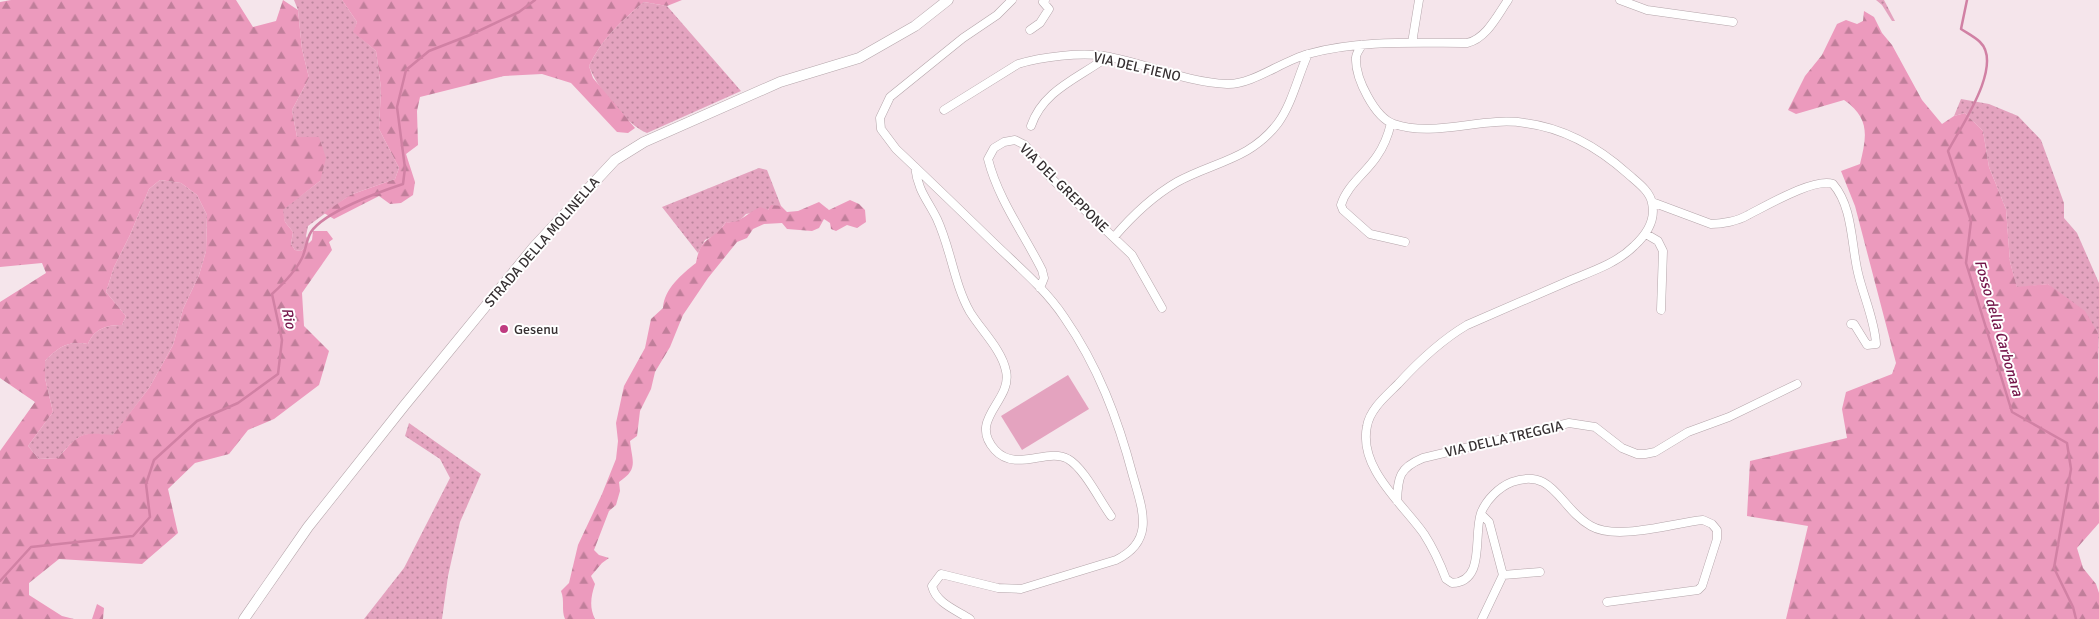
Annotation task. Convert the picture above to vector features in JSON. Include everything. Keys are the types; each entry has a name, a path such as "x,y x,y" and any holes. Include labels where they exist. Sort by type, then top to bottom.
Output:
{"main road":[{"name":"STRADA DELLA MOLINELLA","path":"244,619 308,527 409,400 534,247 615,160 644,142 780,82 859,58 915,26 948,0"}],"street":[{"path":"970,619 939,600 934,593 932,586 936,578 941,574 949,574 998,588 1021,589 1116,560 1129,554 1142,537 1143,519 1140,500 1110,400 1094,366 1064,317 1040,288 891,143 881,129 880,118 890,97 963,38 997,14 1012,0"},
{"path":"1412,43 1419,0"},
{"path":"1508,0 1495,20 1475,41 1362,45 1356,56 1356,65 1369,102 1391,124 1408,128 1436,128 1508,122 1526,123 1567,133 1626,173 1645,190 1652,202 1653,216 1646,234 1633,248 1607,265 1467,325 1447,337 1427,353 1372,411 1366,427 1366,444 1374,466 1424,534 1446,579 1452,583 1465,580 1473,568 1480,514 1486,504 1500,488 1522,479 1538,478 1547,482 1571,512 1605,532 1622,532 1703,520 1712,524 1717,530 1714,549 1702,586 1698,590 1607,602"},
{"path":"1620,0 1646,10 1733,22"},
{"path":"1030,30 1045,16 1048,9 1042,1"},
{"name":"VIA DEL FIENO","path":"944,110 1018,64 1029,60 1092,54 1190,79 1227,84 1250,80 1278,65 1308,54 1362,45"},
{"path":"1114,237 1132,216 1177,182 1247,152 1264,138 1284,114 1308,54"},
{"path":"1031,126 1036,112 1051,94 1107,57"},
{"path":"1391,124 1386,141 1376,157 1351,186 1341,205 1343,210 1370,234 1405,242"},
{"name":"VIA DEL GREPPONE","path":"1040,288 1044,278 1042,270 1000,192 988,159 994,148 1004,142 1015,140 1025,145 1050,177 1080,208 1132,255 1162,308"},
{"path":"916,167 918,186 937,219 962,297 1006,368 1006,388 987,420 985,430 989,441 996,451 1010,458 1024,460 1058,456 1066,457 1078,468 1111,516"},
{"path":"1652,202 1710,224 1717,224 1747,216 1760,207 1821,183 1834,184 1839,190 1850,224 1858,271 1876,344 1867,345 1860,331 1854,324 1851,324"},
{"path":"1646,234 1658,241 1663,251 1662,310"},
{"name":"VIA DELLA TREGGIA","path":"1398,501 1398,478 1404,469 1423,458 1569,423 1596,427 1622,448 1637,454 1645,454 1655,452 1688,432 1729,417 1797,384"},
{"path":"1480,514 1489,522 1503,576 1482,619"},
{"path":"1503,576 1540,572"}],"shaded area":[{"path":"294,0 342,0 357,22 354,32 376,51 381,88 379,129 399,168 395,179 350,195 308,226 306,236 309,244 301,251 295,250 291,244 293,232 285,222 282,210 320,181 318,137 297,137 292,110 309,78 302,49 298,10"},
{"path":"1876,0 1884,0 1895,21 1892,21 1882,5"},
{"path":"644,2 667,6 741,91 647,133 630,122 605,94 589,66 613,31"},
{"path":"1961,99 1989,104 2018,116 2041,140 2064,203 2064,218 2077,233 2099,283 2099,361 2098,333 2048,284 2017,288 2010,262 2006,209 1989,167 1983,131 1965,113 1954,116"},
{"path":"759,168 767,170 781,206 771,206 768,210 746,214 738,221 726,222 716,235 705,240 698,253 662,207"},
{"path":"160,180 181,183 197,195 207,215 206,251 199,275 183,309 173,345 149,388 113,436 94,434 81,436 71,443 58,458 39,459 28,446 53,412 45,378 45,361 59,348 75,343 88,344 97,331 111,326 122,325 126,316 106,292 114,267 149,189"},
{"path":"1068,375 1089,409 1022,450 1001,416"},
{"path":"409,423 481,474 460,522 448,576 442,619 364,619 404,568 450,478 440,459 405,436"}],"green space":[{"path":"11,0 236,0 253,27 276,21 283,0 298,10 302,49 309,78 292,110 297,137 319,137 326,158 320,181 283,210 285,222 293,232 291,244 295,250 301,251 312,240 313,231 327,231 333,239 329,242 332,250 302,293 304,326 329,351 319,385 274,419 248,430 229,454 195,463 168,489 178,533 142,564 59,559 29,583 29,595 62,616 74,619 0,619 0,451 35,402 0,378 0,302 46,273 42,263 0,267 0,2","holes":["160,180 181,183 197,195 207,215 206,251 199,275 183,309 173,345 149,388 113,435 87,434 71,443 58,458 39,459 28,446 53,412 45,378 45,361 59,348 75,343 88,344 97,331 111,326 122,325 126,316 106,292 114,267 149,189"]},
{"path":"342,0 682,0 667,6 644,2 613,31 589,66 593,78 635,128 628,133 617,132 571,83 542,74 504,76 420,97 417,111 418,145 406,154 415,182 413,195 401,203 390,204 379,196 334,219 324,213 350,195 395,179 399,168 379,129 381,88 376,51 353,32 357,22"},
{"path":"1864,11 1874,17 1882,33 1892,45 1922,100 1942,124 1954,116 1965,113 1983,131 1989,167 2006,209 2010,262 2017,287 2048,284 2085,311 2098,333 2099,523 2077,548 2083,568 2096,584 2099,593 2099,619 1786,619 1808,526 1747,516 1750,461 1847,438 1842,409 1846,392 1892,374 1896,363 1855,206 1841,171 1860,164 1865,136 1862,121 1852,107 1844,100 1796,114 1788,110 1805,76 1822,55 1837,24 1846,20 1857,24 1863,21"},
{"path":"850,200 859,204 865,210 866,222 857,228 847,225 836,231 831,229 830,223 824,219 819,228 812,231 787,229 782,223 764,224 753,229 747,238 737,242 708,278 683,315 670,347 655,372 651,389 640,411 637,436 630,441 633,459 632,469 619,482 620,491 616,505 609,511 594,550 599,555 609,558 591,576 595,584 591,602 595,619 565,619 561,591 569,583 578,545 616,459 618,441 616,423 624,386 645,348 651,319 663,308 670,288 696,263 701,247 726,222 739,220 760,207 768,210 771,205 781,206 787,212 798,211 819,202 829,210"},
{"path":"97,604 104,608 103,619 92,619"}],"waterway":[{"name":"Rio","path":"0,581 31,547 133,536 150,517 146,484 154,460 197,421 238,403 278,374 282,340 272,294 288,278 299,263 311,232 327,217 339,210 367,197 403,184 405,168 397,107 406,70 429,51 470,35 519,12 535,0"},
{"name":"Fosso della Carbonara","path":"1967,0 1961,29 1980,42 1986,52 1987,66 1978,96 1948,151 1971,221 1966,263 2012,412 2067,443 2071,469 2054,568 2073,607 2076,619"}],"place":[{"name":"Gesenu","path":"504,329"}]}
